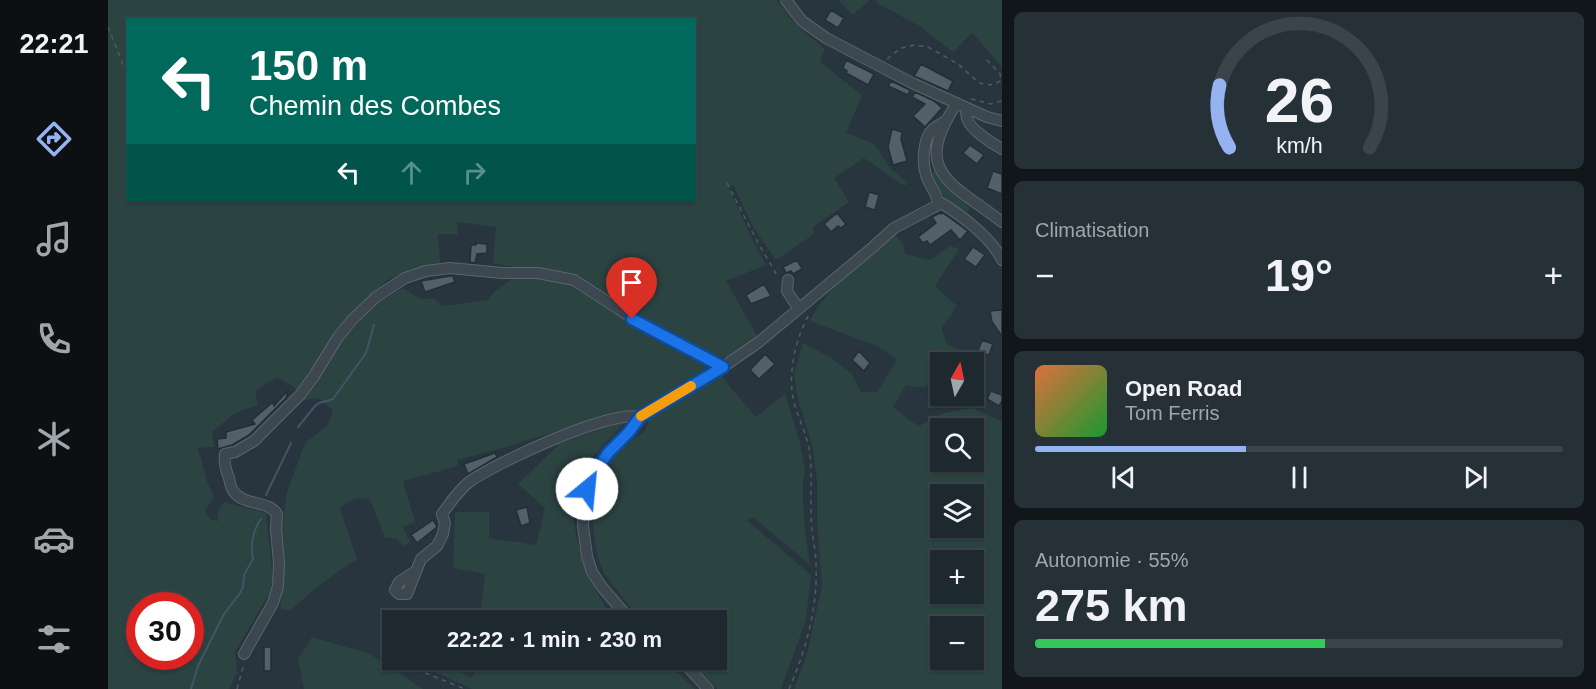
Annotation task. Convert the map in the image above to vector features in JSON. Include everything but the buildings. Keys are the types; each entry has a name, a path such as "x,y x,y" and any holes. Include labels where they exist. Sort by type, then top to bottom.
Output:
{"street":[{"path":"786,0 802,21 826,38 912,83 1002,122"},
{"path":"622,610 592,572 587,556 583,526 587,489 595,472 608,453 640,417 723,367 759,342 886,234 938,205 938,198 926,175 924,161 926,143 931,130 945,122 962,105"},
{"path":"962,105 971,126 1002,149"},
{"path":"987,117 1002,113"},
{"path":"945,122 935,152 942,174 1001,221 1002,232"},
{"path":"938,201 983,235 1002,260"},
{"path":"244,654 273,603 278,586 276,529 278,514 273,508 243,499 235,494 226,471 225,454 235,452 254,441 300,394 352,320 376,297 405,279 426,271 450,268 502,273 538,273 574,280 643,326 723,367"},
{"path":"788,285 799,309"},
{"path":"407,594 421,559 437,546 444,534 445,523 442,514 456,495 469,483 542,443 609,420 633,415 640,417"},
{"path":"691,670 708,689"}],"path":[{"path":"108,27 126,72"},
{"path":"879,66 900,48 914,45 928,47 958,64 979,83 990,85 1001,81 1000,74 986,59"},
{"path":"962,105 973,99 991,104 1002,101"},
{"path":"727,183 758,243 788,285"},
{"path":"789,689 808,636 816,587 810,452 793,396 792,374 796,348 804,324 814,306"},
{"path":"403,610 407,594"},
{"path":"237,689 244,654"},
{"path":"418,670 465,689"}],"green space":[{"path":"108,0 777,0 797,26 825,49 820,62 862,95 846,133 874,144 891,169 908,183 904,186 864,158 834,178 849,202 813,227 814,234 776,260 754,229 733,185 729,188 766,265 726,281 758,337 728,358 712,355 658,328 579,279 493,263 496,227 457,222 458,234 438,234 440,263 412,269 387,280 334,335 311,375 297,389 277,377 255,391 258,405 235,413 212,432 214,447 198,448 207,482 214,496 205,512 211,520 219,521 217,514 224,502 266,513 273,580 269,594 235,652 237,673 229,689 108,689"},
{"path":"838,0 870,0 853,15"},
{"path":"875,0 1002,0 1002,67 972,33 953,52 921,27"},
{"path":"935,170 942,181 970,209 967,213 944,197 931,173"},
{"path":"894,232 904,246 905,254 930,260 950,246 959,249 935,286 957,306 942,328 946,343 960,351 930,352 930,384 919,387 906,385 893,407 919,426 930,420 930,472 984,472 984,418 934,418 944,413 973,408 1002,422 1002,689 794,689 807,654 822,585 817,522 817,481 813,449 798,398 794,374 803,343 830,357 852,374 861,392 877,392 897,360 877,346 810,321 826,296"},
{"path":"516,276 539,276 571,285 619,316 701,360 707,367 689,381 637,410 614,413 457,460 458,466 403,481 415,522 403,527 410,542 404,546 395,538 385,538 370,499 350,501 340,509 357,559 322,583 290,611 280,609 283,585 281,534 287,492 305,443 328,425 333,410 318,398 298,401 332,359 342,339 381,301 403,288 421,299 435,299 443,306 488,300 494,292"},
{"path":"721,374 756,417 785,394 800,443 805,469 803,503 810,565 753,517 747,520 811,575 806,620 781,689 717,689 698,670 727,670 727,610 633,610 604,574 596,551 592,515 593,492 605,468 619,449 645,431 649,420 675,401"},
{"path":"626,422 582,470 575,486 573,505 575,526 587,570 608,610 480,610 485,574 453,568 455,512 489,512 489,538 536,545 545,508 518,484 559,444 614,424"},
{"path":"312,637 370,654 382,662 382,670 394,670 423,689 304,689 298,659"},
{"path":"431,670 458,670 471,678 477,670 675,670 695,689 472,689"}],"waterway":[{"path":"298,427 315,406 333,399 366,353 374,325"},
{"path":"266,495 291,443"},
{"path":"191,689 198,666 224,614 243,587 244,575 253,559 254,533 261,519"}],"slow traffic":[{"path":"641,416 691,386"}],"route":[{"path":"587,489 608,453 640,417 723,367 632,319"}]}
